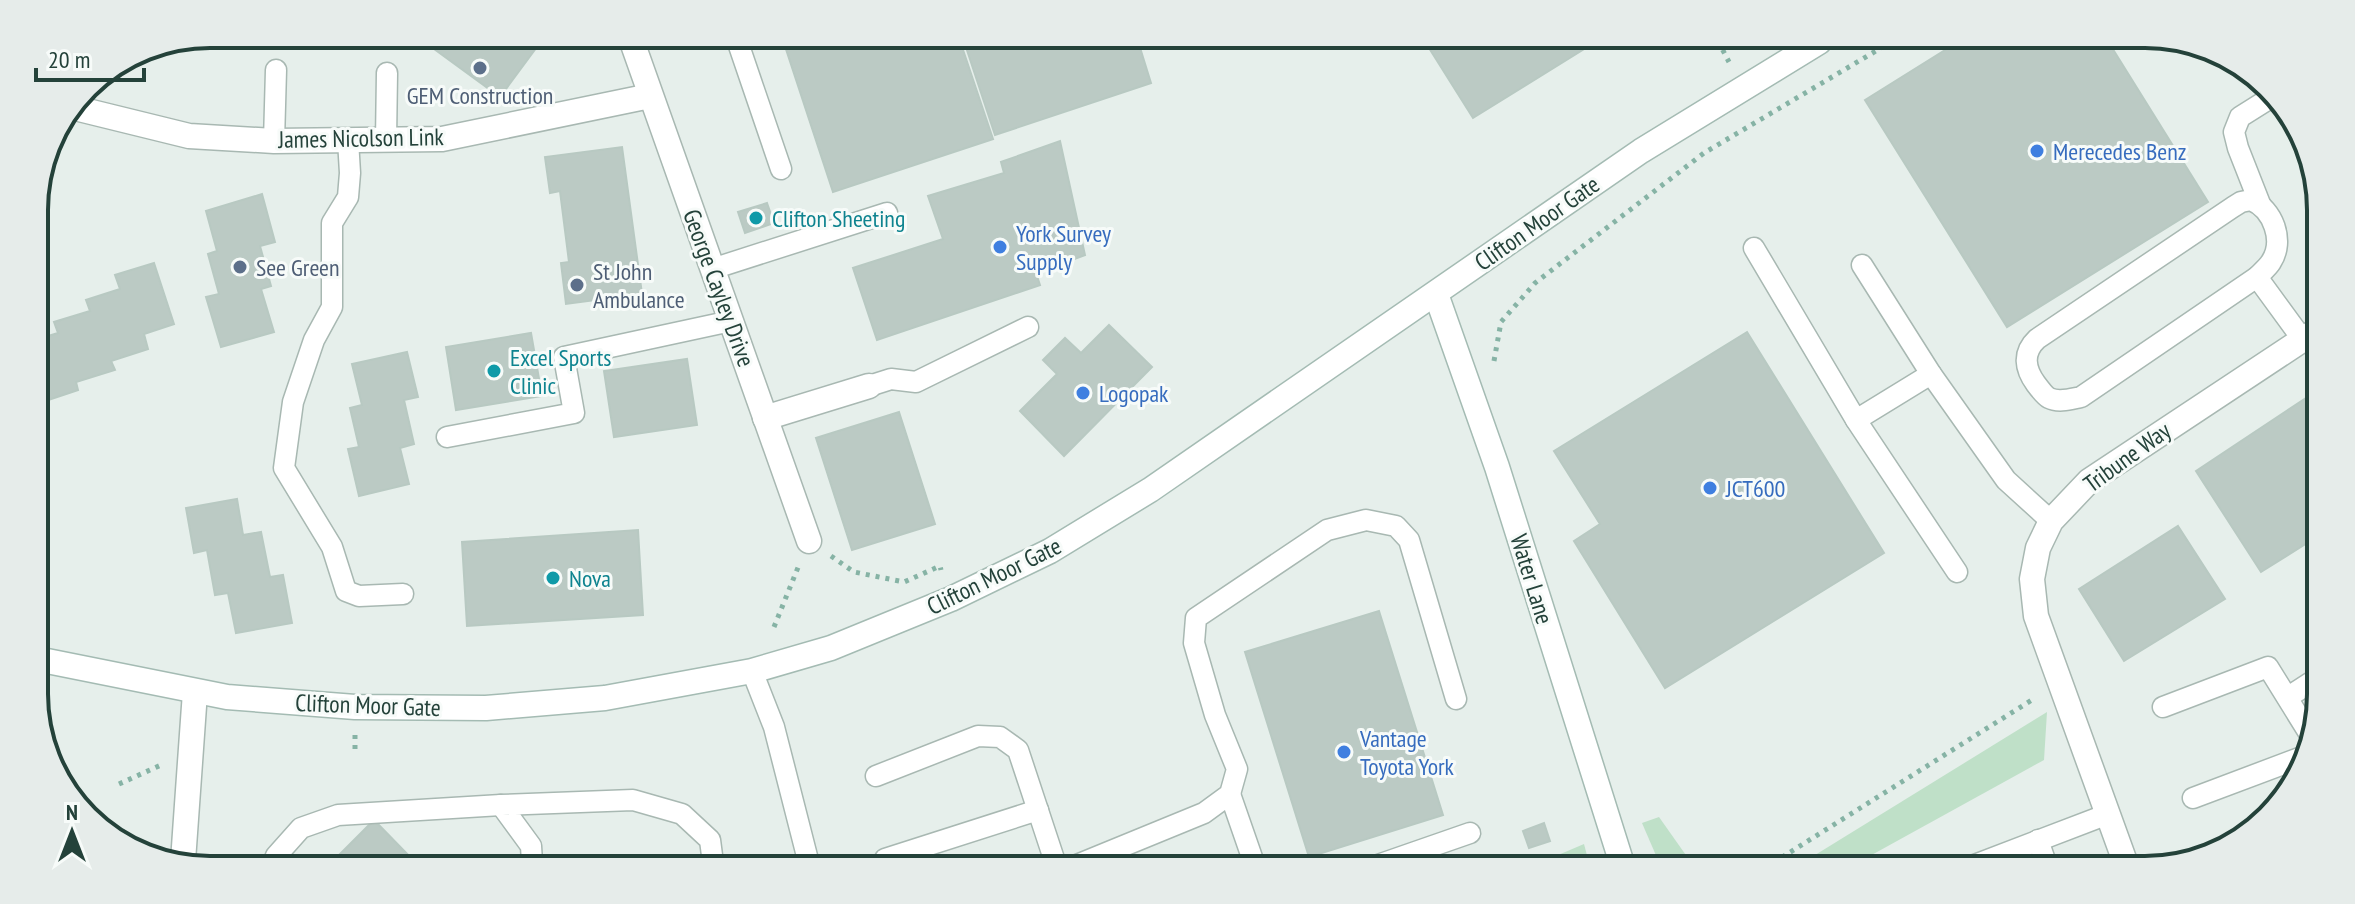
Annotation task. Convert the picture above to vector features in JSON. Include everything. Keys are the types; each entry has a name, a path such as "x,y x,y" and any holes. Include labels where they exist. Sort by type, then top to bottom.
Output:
{"street":[{"name":"George Cayley Drive","path":"634,48 809,541"},
{"name":"Clifton Moor Gate","path":"48,661 227,697 355,707 486,708 605,698 752,671 831,648 951,599 1050,551 1150,490 1641,151 1809,48"},
{"name":"James Nicolson Link","path":"82,110 189,136 274,141 442,139 650,96"},
{"name":"Water Lane","path":"1436,294 1497,467 1620,856"},
{"name":"Tribune Way","path":"2123,856 2036,616 2032,579 2038,548 2051,521 2089,481 2307,337"},
{"path":"765,418 869,386"},
{"path":"184,854 195,692"}],"lane":[{"path":"740,48 781,169"},
{"path":"274,141 276,70"},
{"path":"386,140 387,73"},
{"path":"2260,204 2234,132 2240,117 2265,101"},
{"path":"348,140 348,197 332,223 332,307 314,340 293,402 284,468 332,547 346,591 359,596 403,594"},
{"path":"2251,200 2270,214 2275,228 2276,246 2272,261 2257,277 2081,397 2065,401 2049,398 2028,373 2026,356 2029,346 2037,339 2241,202 2251,200"},
{"path":"712,269 887,213"},
{"path":"1754,248 1856,420 1957,572"},
{"path":"1862,265 1931,374 2006,480 2051,521"},
{"path":"2257,277 2307,332"},
{"path":"447,437 574,413 564,357 731,321"},
{"path":"869,386 891,379 916,382 1028,327"},
{"path":"1856,420 1931,374"},
{"path":"1252,856 1230,794 1237,769 1215,715 1194,643 1196,618 1327,530 1366,520 1396,526 1409,540 1456,699"},
{"path":"2163,707 2268,667 2304,725"},
{"path":"752,671 774,727 807,856"},
{"path":"2288,697 2307,685"},
{"path":"876,776 978,736 1000,737 1018,750 1053,856"},
{"path":"2193,798 2293,761"},
{"path":"1099,856 1204,813 1230,794"},
{"path":"276,856 301,828 338,815 633,800 682,814 710,840 712,856"},
{"path":"501,805 531,846 532,856"},
{"path":"894,856 1038,810"},
{"path":"1997,856 2108,814"},
{"path":"1404,856 1470,833"},
{"path":"2038,840 2044,856"}],"path":[{"path":"1496,371 1493,359 1501,322 1535,283 1704,153 1881,48"},
{"path":"774,627 809,541 854,572 904,582 940,566 951,599"},
{"path":"1784,856 2059,683"},
{"path":"119,784 192,751"}],"green space":[{"path":"2047,712 2044,760 1870,856 1813,856"},
{"path":"1659,817 1687,856 1656,856 1642,823"},
{"path":"1584,844 1587,856 1556,856"}],"building":[{"path":"433,48 536,48 500,97"},
{"path":"786,48 962,48 993,139 833,192"},
{"path":"966,48 1140,48 1151,83 995,135"},
{"path":"1429,48 1586,48 1473,118"},
{"name":"Merecedes Benz","path":"1948,48 2112,48 2208,202 2007,327 1865,100"},
{"name":"York Survey Supply","path":"1060,141 1085,255 1036,273 1040,285 877,340 853,268 943,239 928,196 1004,173 1001,162"},
{"path":"622,147 642,294 566,304 561,263 569,262 560,191 550,193 545,157"},
{"path":"262,194 275,242 260,246 271,286 261,289 274,332 221,347 206,297 219,294 208,254 217,251 206,211"},
{"name":"Clifton Sheeting","path":"767,203 774,223 745,233 738,212"},
{"path":"154,263 174,324 144,334 148,349 111,361 115,370 76,382 78,390 48,400 48,336 58,333 54,322 90,311 86,300 120,289 115,275"},
{"name":"Logopak","path":"1109,325 1152,367 1064,456 1020,411 1057,374 1043,360 1065,338 1081,353"},
{"name":"JCT600","path":"1747,332 1884,553 1665,688 1574,541 1600,524 1554,451"},
{"name":"Excel Sports Clinic","path":"531,333 542,396 456,410 446,347"},
{"path":"407,352 418,397 404,400 414,444 400,448 409,484 359,496 348,449 359,447 350,408 362,405 352,364"},
{"path":"687,359 697,425 614,437 604,371"},
{"path":"2307,397 2307,543 2261,572 2196,471"},
{"path":"899,412 935,524 852,550 816,438"},
{"path":"237,499 243,535 261,532 270,577 283,575 292,623 236,633 228,593 215,595 207,550 194,553 186,508"},
{"path":"2178,526 2225,599 2124,661 2079,589"},
{"name":"Nova","path":"638,530 643,615 467,626 462,542"},
{"path":"1379,611 1443,815 1309,856 1245,652"},
{"path":"374,820 409,856 338,856"},
{"path":"1544,823 1550,841 1529,848 1523,831"}],"place":[{"name":"GEM Construction","path":"480,68"},
{"name":"Merecedes Benz","path":"2037,151"},
{"name":"Clifton Sheeting","path":"756,218"},
{"name":"York Survey Supply","path":"1000,247"},
{"name":"See Green","path":"240,267"},
{"name":"St John Ambulance","path":"577,285"},
{"name":"Excel Sports Clinic","path":"494,371"},
{"name":"Logopak","path":"1083,393"},
{"name":"JCT600","path":"1710,488"},
{"name":"Nova","path":"553,578"},
{"name":"Vantage Toyota York","path":"1344,752"}]}
